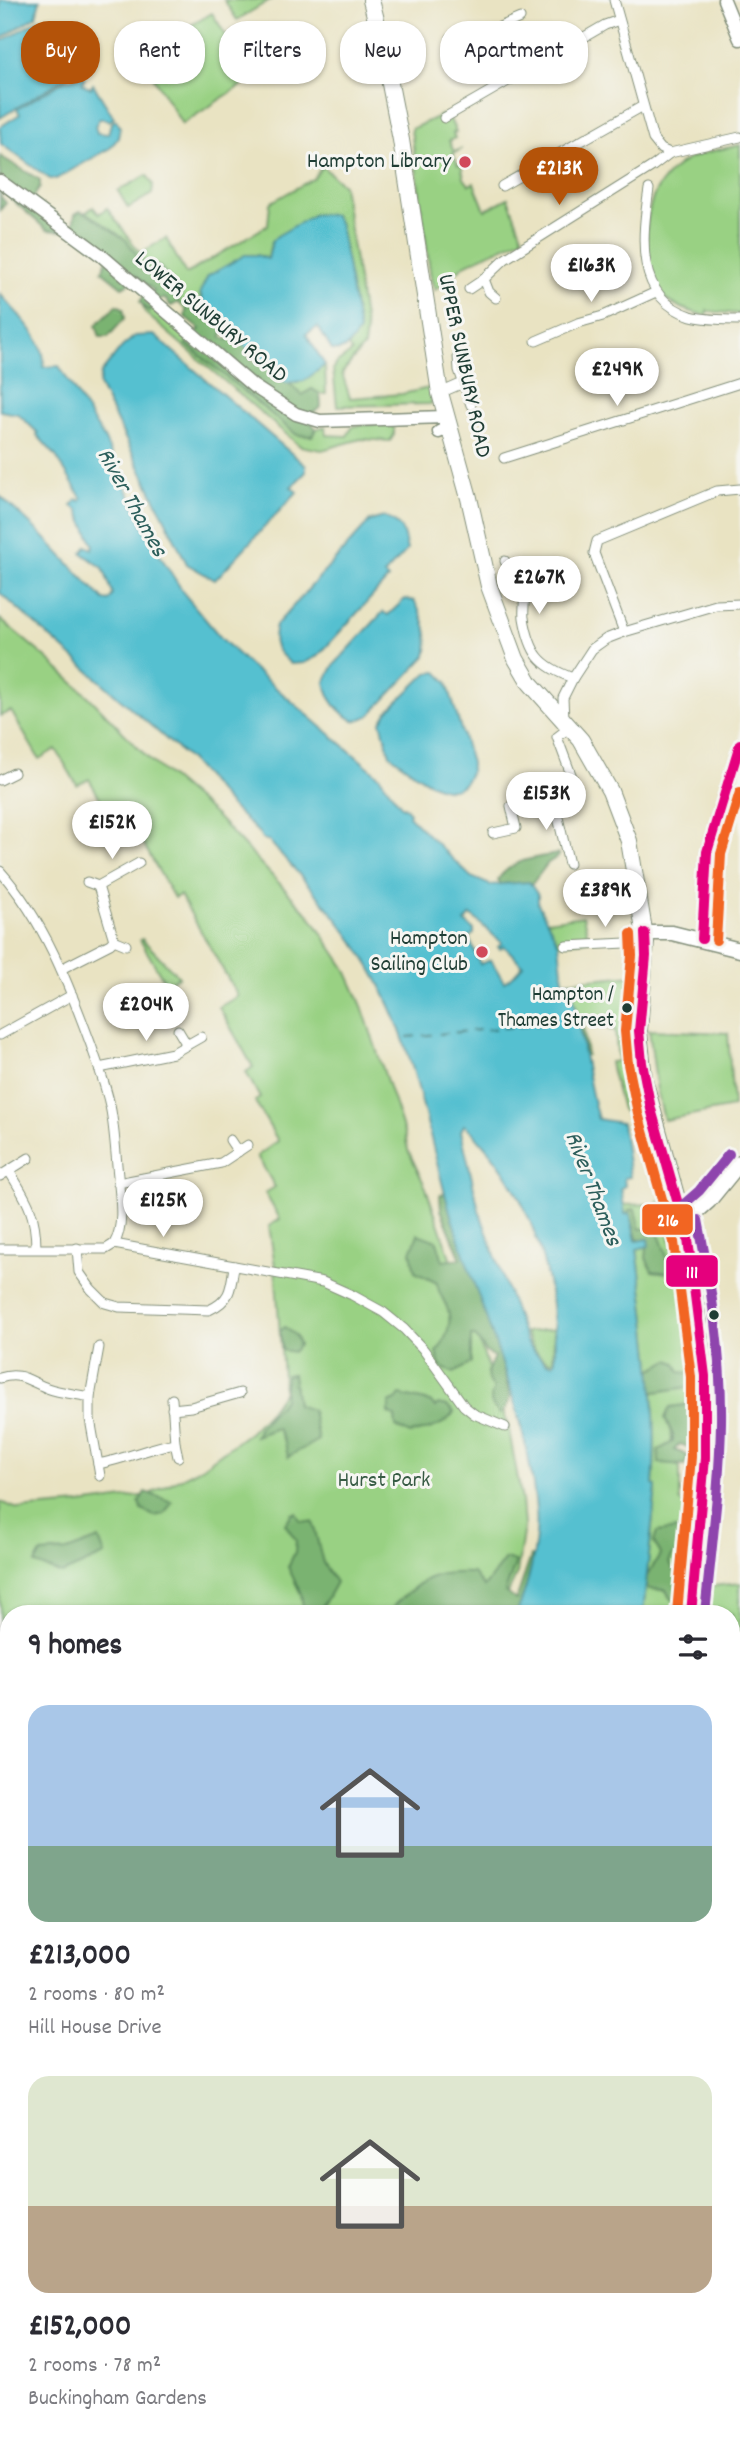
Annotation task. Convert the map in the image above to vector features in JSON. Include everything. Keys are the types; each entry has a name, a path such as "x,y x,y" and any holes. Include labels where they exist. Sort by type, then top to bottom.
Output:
{"highway":[{"name":"UPPER SUNBURY ROAD","path":"371,0 401,140 440,393 442,424 453,446 469,498 489,586 516,659 530,683 581,740 622,817 629,841 645,937 639,1031 642,1063 656,1131 684,1223 700,1325 707,1401 704,1478 692,1605"}],"main road":[{"path":"645,937 672,933 740,950"},
{"path":"684,1223 738,1173"}],"street":[{"path":"614,0 656,145 670,153"},
{"path":"724,0 740,39"},
{"path":"513,21 520,18"},
{"path":"588,35 619,20"},
{"path":"444,118 502,84"},
{"path":"502,186 643,106"},
{"path":"469,289 505,259 670,153 740,138"},
{"name":"LOWER SUNBURY ROAD","path":"0,181 102,256 253,386 296,414 320,421 394,417 442,424"},
{"path":"649,189 643,244 647,272 656,292 675,309 692,316 740,320"},
{"path":"484,279 489,292 496,299"},
{"path":"536,341 578,323 603,316 656,292"},
{"path":"458,356 471,405"},
{"path":"440,393 463,383"},
{"path":"504,458 740,383"},
{"path":"624,632 594,553 597,541 717,491 740,489"},
{"path":"505,561 524,598 523,615 528,636 539,661 552,671 573,678"},
{"path":"493,833 516,828 511,806 568,785 572,777 557,737 567,724 563,698 592,649 624,632 716,605 740,604"},
{"path":"702,939 707,852 740,744"},
{"path":"0,780 14,772"},
{"path":"552,792 569,864"},
{"path":"87,883 98,886 139,863"},
{"path":"0,1249 106,1249 114,1244 119,1236 120,1225 112,1117 99,1068 61,969 27,909 1,873"},
{"path":"98,886 114,940"},
{"path":"566,946 645,937"},
{"path":"61,969 114,940"},
{"path":"114,940 126,945"},
{"path":"0,1035 72,995"},
{"path":"178,1030 187,1045"},
{"path":"99,1068 173,1053 201,1037"},
{"path":"230,1140 238,1152"},
{"path":"118,1183 221,1163 248,1145"},
{"path":"29,1158 4,1174 26,1198 34,1218 36,1248"},
{"path":"114,1244 323,1282 383,1312 423,1349 464,1406 474,1414 505,1427"},
{"path":"77,1248 78,1267 82,1277 104,1303 119,1307 209,1310 221,1304 228,1295 234,1266"},
{"path":"100,1347 90,1397 90,1419 100,1476"},
{"path":"0,1378 12,1374 24,1376 47,1388 90,1397"},
{"path":"178,1457 172,1404 191,1407 240,1393"},
{"path":"98,1464 129,1457 148,1448 175,1443"}],"green space":[{"path":"224,0 270,0 237,20"},
{"path":"212,13 219,24 219,84 244,84 182,124 158,84 205,84 205,21 198,21"},
{"path":"441,115 448,115 456,132 453,133 455,138 449,141 454,152 462,149 453,154 458,165 461,164 464,178 469,185 474,183 485,210 508,198 523,238 466,264 435,290 431,279 411,129"},
{"path":"740,145 740,314 707,311 706,315 671,303 656,285 648,260 650,206 660,184 671,171 688,159"},
{"path":"0,156 40,180 40,187 33,198 60,231 47,230 1,190 1,197 6,203 0,210"},
{"path":"322,166 343,185 366,331 364,346 342,373 350,398 402,394 429,388 432,404 337,406 333,369 352,352 348,347 359,331 340,225 334,215 270,247 268,259 257,255 200,292 201,301 186,310 85,213 93,207 99,214 107,208 140,253 166,238 186,274 268,225 270,203 314,178"},
{"path":"147,175 153,185 152,194 128,208 118,191"},
{"path":"80,211 89,214 126,240 140,259 160,267 181,292 179,302 171,306 165,299 160,299 150,311 140,302 144,296 154,291 135,275 130,283 122,287 102,271 109,255 73,225 75,214"},
{"path":"201,301 224,325 222,337 228,340 236,336 248,345 248,357 256,363 262,359 302,395 312,389 320,394 321,407 310,415 316,429 312,436 297,435 186,344 200,329 185,317 186,310"},
{"path":"117,305 123,308 125,318 108,337 100,337 96,325"},
{"path":"143,306 146,309 153,307 190,339 186,344 297,435 312,436 316,429 325,426 326,435 347,436 353,426 389,423 394,427 394,435 390,441 361,439 322,450 300,446 145,313"},
{"path":"325,365 326,394 312,389 302,395 289,383 304,381"},
{"name":"Hurst Park","path":"0,619 89,697 150,760 216,816 310,916 345,968 362,1006 408,1150 426,1188 508,1425 524,1526 517,1573 503,1605 0,1605 0,1502 18,1509 148,1495 201,1468 250,1432 284,1391 275,1266 269,1226 280,1219 265,1193 275,1187 257,1156 278,1141 255,1101 260,1098 246,1072 253,1067 219,1007 238,996 180,895 174,898 127,815 113,821 89,779 77,785 56,749 39,759 11,711 0,716"},
{"path":"558,854 532,884 500,884 498,879 517,863"},
{"path":"583,916 589,940 559,944 546,921"},
{"path":"142,939 179,977 166,984 140,940"},
{"path":"633,975 633,1043 642,1111 625,1113 610,1062 618,1061 615,1030 609,1030 608,1021 583,1023 585,1055 570,981"},
{"path":"649,1030 728,1033 733,1107 664,1120"},
{"path":"449,1191 496,1336 510,1397 506,1408 500,1414 491,1402 494,1388 487,1377 494,1357 486,1352 475,1336 471,1336 471,1363 454,1373 440,1367 436,1352 448,1330 448,1311 437,1283 415,1272 411,1252 418,1234 437,1241 443,1261 461,1259 441,1210 440,1195"},
{"path":"668,1199 669,1205 662,1209 682,1292 698,1396 665,1418 672,1437 659,1463 672,1463 680,1467 680,1501 691,1510 686,1537 676,1529 654,1542 661,1554 647,1575 656,1487 653,1485 651,1366 637,1248 649,1246 636,1241 630,1214 625,1214 623,1205 654,1204"},
{"path":"635,1209 640,1229 656,1227 670,1273 652,1271 646,1258 644,1239 637,1239 629,1210"},
{"path":"285,1327 295,1335 299,1345 293,1352 282,1350 280,1331"},
{"path":"554,1329 553,1361 550,1362 538,1354 525,1332"},
{"path":"669,1360 676,1363 680,1372 691,1373 696,1382 688,1387 649,1393 645,1373"},
{"path":"293,1374 297,1405 312,1410 318,1440 288,1457 285,1443 277,1428 255,1436 259,1427 284,1399 286,1375"},
{"path":"400,1395 430,1402 435,1407 438,1404 447,1406 454,1412 440,1424 410,1434 396,1427 395,1417 389,1413 389,1403"},
{"path":"698,1396 698,1444 688,1447 680,1444 674,1450 688,1455 685,1465 659,1463 658,1450 673,1442 673,1435 665,1418 670,1407 684,1405"},
{"path":"145,1492 172,1502 164,1514 154,1516 142,1510 139,1502"},
{"path":"296,1513 301,1521 313,1522 323,1563 336,1582 323,1605 303,1605 301,1594 288,1567 295,1552 296,1540 285,1524 292,1514"},
{"path":"677,1529 690,1539 689,1546 672,1556 669,1563 674,1571 685,1576 685,1592 677,1602 670,1598 666,1590 649,1589 643,1582 661,1554 654,1542 657,1532"},
{"path":"99,1539 105,1555 62,1574 35,1564 41,1553 67,1551"},
{"path":"689,1546 685,1576 674,1571 668,1563 672,1556"},
{"path":"531,1556 540,1560 528,1605 394,1605 412,1589 435,1576 473,1573 484,1587 505,1559 516,1562 505,1592 516,1600"},
{"path":"740,1583 740,1605 703,1605 704,1587"},
{"path":"646,1586 649,1589 666,1590 670,1598 677,1602 677,1605 644,1605"}],"water":[{"path":"0,0 40,0 36,16 28,21 21,21 21,26 0,39"},
{"path":"21,30 21,84 55,84 0,118 0,42"},
{"path":"59,84 82,84 91,88 93,84 114,118 109,121 99,119 95,126 97,133 108,134 111,123 116,120 120,126 118,138 110,148 56,179 50,179 1,144 0,127 20,114 17,109"},
{"path":"315,214 334,215 340,225 359,331 341,350 332,350 318,327 306,334 325,365 304,381 286,383 206,312 200,292 208,276 245,255 268,259 272,241 277,236"},
{"name":"River Thames","path":"0,294 36,337 44,357 43,367 59,366 105,440 149,538 185,595 221,638 379,776 402,807 410,813 409,816 471,877 490,885 529,882 538,895 538,904 559,944 563,981 570,981 598,1119 622,1123 630,1177 624,1178 625,1186 621,1188 625,1214 630,1213 636,1241 648,1239 649,1246 637,1249 651,1367 653,1485 656,1486 644,1605 520,1605 529,1576 536,1536 531,1472 513,1398 451,1215 412,1068 392,1010 368,964 343,927 269,841 262,839 190,760 0,593 0,496 39,532 104,600 109,601 113,594 103,568 82,553 87,546 92,549 94,546 78,510 72,506 77,499 82,499 56,456 18,414 0,411","holes":["471,915 502,943 498,947 500,949 504,946 523,965 504,982 491,960 480,964 469,937 474,934 474,930 465,922","464,1125 501,1167 516,1191 539,1246 552,1303 555,1332 553,1364 546,1363 526,1341 479,1210 461,1131"]},
{"path":"154,335 306,466 306,472 291,487 297,492 215,580 187,564 99,385 101,373 122,347 135,336"},
{"path":"384,517 395,522 401,529 407,550 384,575 388,579 318,656 304,663 291,664 276,647 276,625 370,521"},
{"path":"405,599 414,601 424,621 428,641 426,656 369,716 355,721 335,705 325,682 334,665 383,612 388,615"},
{"path":"437,672 447,682 471,763 467,779 459,787 451,789 433,785 390,755 381,722 387,712 427,673"}],"ferry route":[{"path":"407,1037 554,1023"}],"transit line":[{"name":"111","path":"702,939 707,852 740,744"},
{"name":"216","path":"716,940 721,854 740,792"},
{"name":"111","path":"645,933 646,956 639,1031 642,1063 651,1109 688,1239 705,1376 705,1458 692,1605"},
{"name":"216","path":"631,934 632,956 625,1031 628,1064 638,1113 674,1242 691,1377 691,1457 678,1605"},
{"path":"675,1212 699,1191 729,1154"},
{"path":"698,1220 715,1320 721,1397 719,1470 706,1605"}],"place":[{"name":"Hampton Library","path":"465,162"},
{"name":"Hampton Sailing Club","path":"482,952"},
{"name":"Hampton / Thames Street","path":"627,1008"}]}
